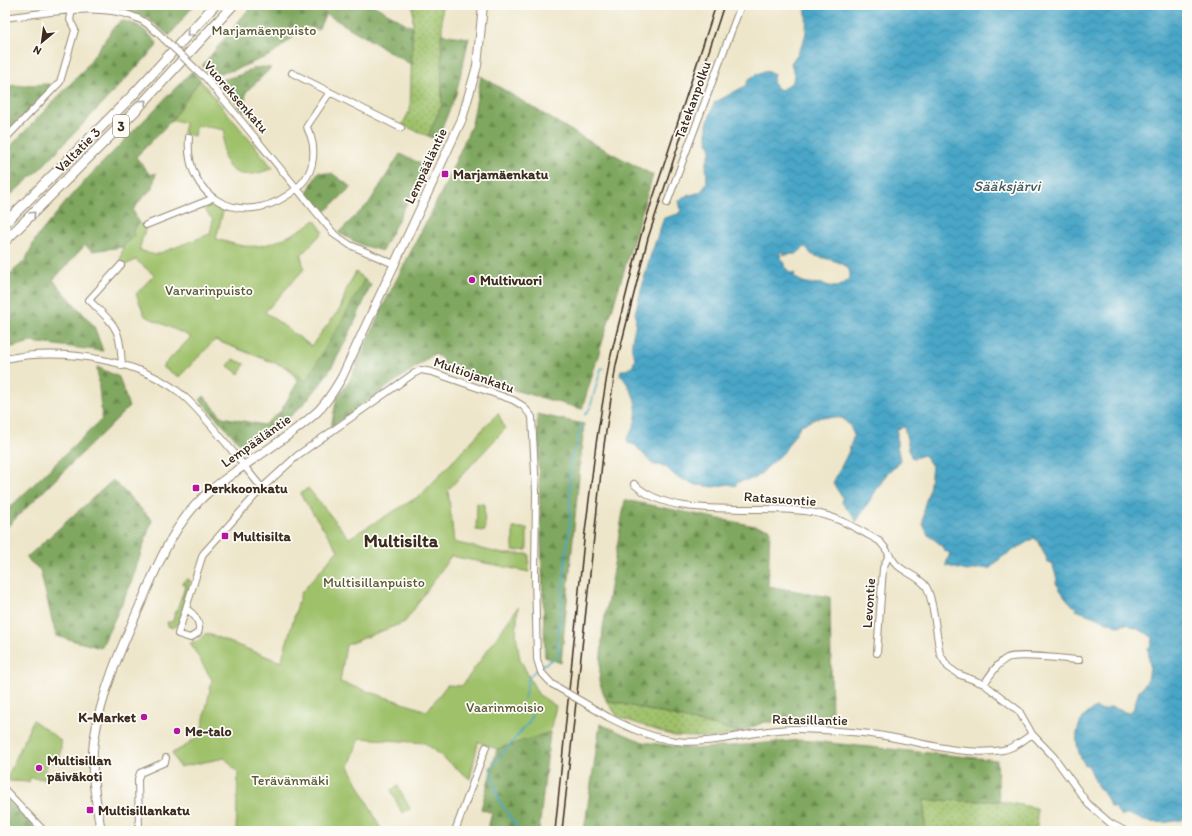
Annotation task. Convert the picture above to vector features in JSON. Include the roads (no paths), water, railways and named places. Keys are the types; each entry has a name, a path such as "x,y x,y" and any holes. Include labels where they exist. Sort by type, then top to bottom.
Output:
{"highway":[{"name":"Valtatie 3","path":"5,223 131,97 215,5"},
{"name":"Valtatie 3","path":"5,241 140,106 233,5"}],"main road":[{"name":"Lempääläntie","path":"101,831 93,756 96,729 106,688 156,568 173,534 196,504 210,490 243,465 296,429 326,402 353,356 459,125 475,78 480,48 484,5"}],"street":[{"name":"Tatekanpolku","path":"667,203 741,5"},
{"name":"Vuoreksenkatu","path":"5,18 92,8 124,13 143,21 206,78 339,238 359,250 394,264"},
{"path":"5,139 60,82 75,30 70,20 72,10"},
{"path":"292,73 401,128"},
{"path":"189,137 189,156 194,174 201,186 212,197 232,207 259,208 281,200 297,189 309,173 313,159 313,146 307,126 330,92"},
{"path":"146,225 209,200 212,197"},
{"path":"121,265 89,300 116,328 121,341 122,366"},
{"path":"5,359 31,354 88,356 146,374 177,392 187,400 262,488"},
{"name":"Multiojankatu","path":"186,609 194,615 199,627 198,634 192,638 186,638 178,634 203,554 262,488 298,454 406,378 421,370 432,372 513,400 523,406 532,417 536,492 535,596"},
{"name":"Ratasuontie","path":"634,484 644,494 669,504 820,513 878,541 885,546 899,566 918,578 928,588 940,654 943,661 958,674 984,684 1019,711 1032,734"},
{"name":"Levontie","path":"877,653 883,568 890,555"},
{"name":"Ratasillantie","path":"535,596 537,659 541,672 552,684 608,717 646,734 676,741 691,742 714,741 767,731 795,729 877,735 915,743 980,751 1004,750 1021,742 1032,734"},
{"path":"984,684 998,666 1007,658 1024,657 1079,660"},
{"path":"1032,734 1054,756 1077,791 1094,811 1110,823 1125,831"},
{"path":"456,831 486,747"},
{"path":"139,831 138,779 140,773 165,762 166,758"},
{"path":"5,790 44,831"}],"water":[{"name":"Sääksjärvi","path":"805,5 1187,5 1187,819 1154,823 1134,816 1122,816 1113,807 1110,807 1108,800 1098,787 1088,765 1085,765 1078,749 1077,733 1079,726 1088,713 1096,708 1102,710 1112,707 1128,713 1133,710 1139,691 1148,680 1150,667 1148,649 1151,646 1152,638 1148,634 1127,624 1118,626 1076,610 1056,583 1057,579 1052,563 1048,562 1039,542 1034,538 1002,557 989,569 982,568 967,571 947,566 946,564 950,553 945,551 939,543 928,535 923,524 924,506 929,491 932,466 924,455 915,458 911,457 904,427 897,429 897,446 900,459 897,466 888,472 856,522 854,516 843,505 843,499 833,483 848,453 854,435 850,426 842,418 820,417 801,425 783,453 756,478 738,482 735,486 729,484 713,487 696,485 675,476 665,466 651,463 635,445 628,443 627,439 635,422 636,405 631,390 620,374 621,370 626,370 633,366 635,357 632,341 636,318 635,313 649,260 664,218 678,214 681,210 679,201 683,197 701,192 707,182 706,164 711,150 707,138 707,124 714,103 745,86 749,79 764,71 774,74 774,84 781,90 792,82 794,74 791,63 805,36","holes":["805,247 811,254 841,263 849,271 850,277 837,287 808,283 797,279 794,276 795,273 791,273 785,266 780,252 782,251 784,255 796,254"]}],"waterway":[{"path":"585,415 590,408 601,369 603,368"},
{"path":"541,666 555,658 560,652 557,645 570,518 570,460 577,444 581,424"},
{"path":"524,699 529,677 538,668"},
{"path":"520,831 499,801 490,768 530,721 532,714"}],"railway":[{"path":"555,831 584,540 596,444 609,363 641,235 716,5"},
{"path":"562,831 604,445 616,365 648,238 724,5"}],"place":[{"name":"Marjamäenkatu","path":"445,174"},
{"name":"Multivuori","path":"472,280"},
{"name":"Perkkoonkatu","path":"196,488"},
{"name":"Multisilta","path":"225,536"},
{"name":"K-Market","path":"144,717"},
{"name":"Me-talo","path":"177,731"},
{"name":"Multisillan päiväkoti","path":"39,768"},
{"name":"Multisillankatu","path":"90,810"}],"district":[{"name":"Multisilta","path":"401,541"}],"park label":[{"name":"Marjamäenpuisto","path":"264,30"},
{"name":"Varvarinpuisto","path":"209,290"},
{"name":"Multisillanpuisto","path":"374,582"},
{"name":"Vaarinmoisio","path":"505,707"},
{"name":"Terävänmäki","path":"290,780"}]}
